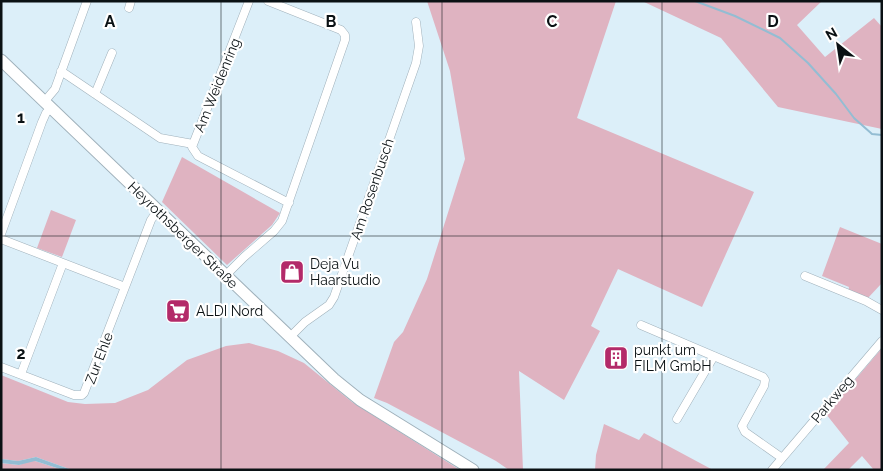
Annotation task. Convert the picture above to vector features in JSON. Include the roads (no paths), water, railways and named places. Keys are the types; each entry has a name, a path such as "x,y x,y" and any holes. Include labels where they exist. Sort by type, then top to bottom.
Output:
{"street":[{"path":"1,234 87,1"},
{"name":"Am Weidenring","path":"249,1 193,144 193,150 198,156 289,203"},
{"path":"225,276 282,221 345,35 337,28 268,1"},
{"name":"Am Rosenbusch","path":"290,338 305,322 329,305 334,297 416,63 419,46 416,22"},
{"path":"95,94 112,53"},
{"name":"Heyrothsberger Straße","path":"1,60 290,338 346,389 393,421 473,470"},
{"path":"61,71 160,138 193,144"},
{"name":"Zur Ehle","path":"1,367 74,395 82,395 86,391 151,220 158,210"},
{"path":"1,239 126,287"},
{"path":"21,374 63,262"},
{"path":"805,276 882,310"},
{"path":"641,325 758,375 765,380 764,386 742,426 745,432 782,458"},
{"name":"Parkweg","path":"772,470 882,341"},
{"path":"677,419 714,356"}],"water":[{"path":"36,457 72,470 63,470 35,461 19,465 1,463 1,459 18,461"}],"waterway":[{"path":"695,1 735,16 780,38 808,63 836,94 854,118 872,134 882,135"}],"place":[{"name":"Deja Vu Haarstudio","path":"292,272"},
{"name":"ALDI Nord","path":"178,311"},
{"name":"punkt um FILM GmbH","path":"616,358"}]}
